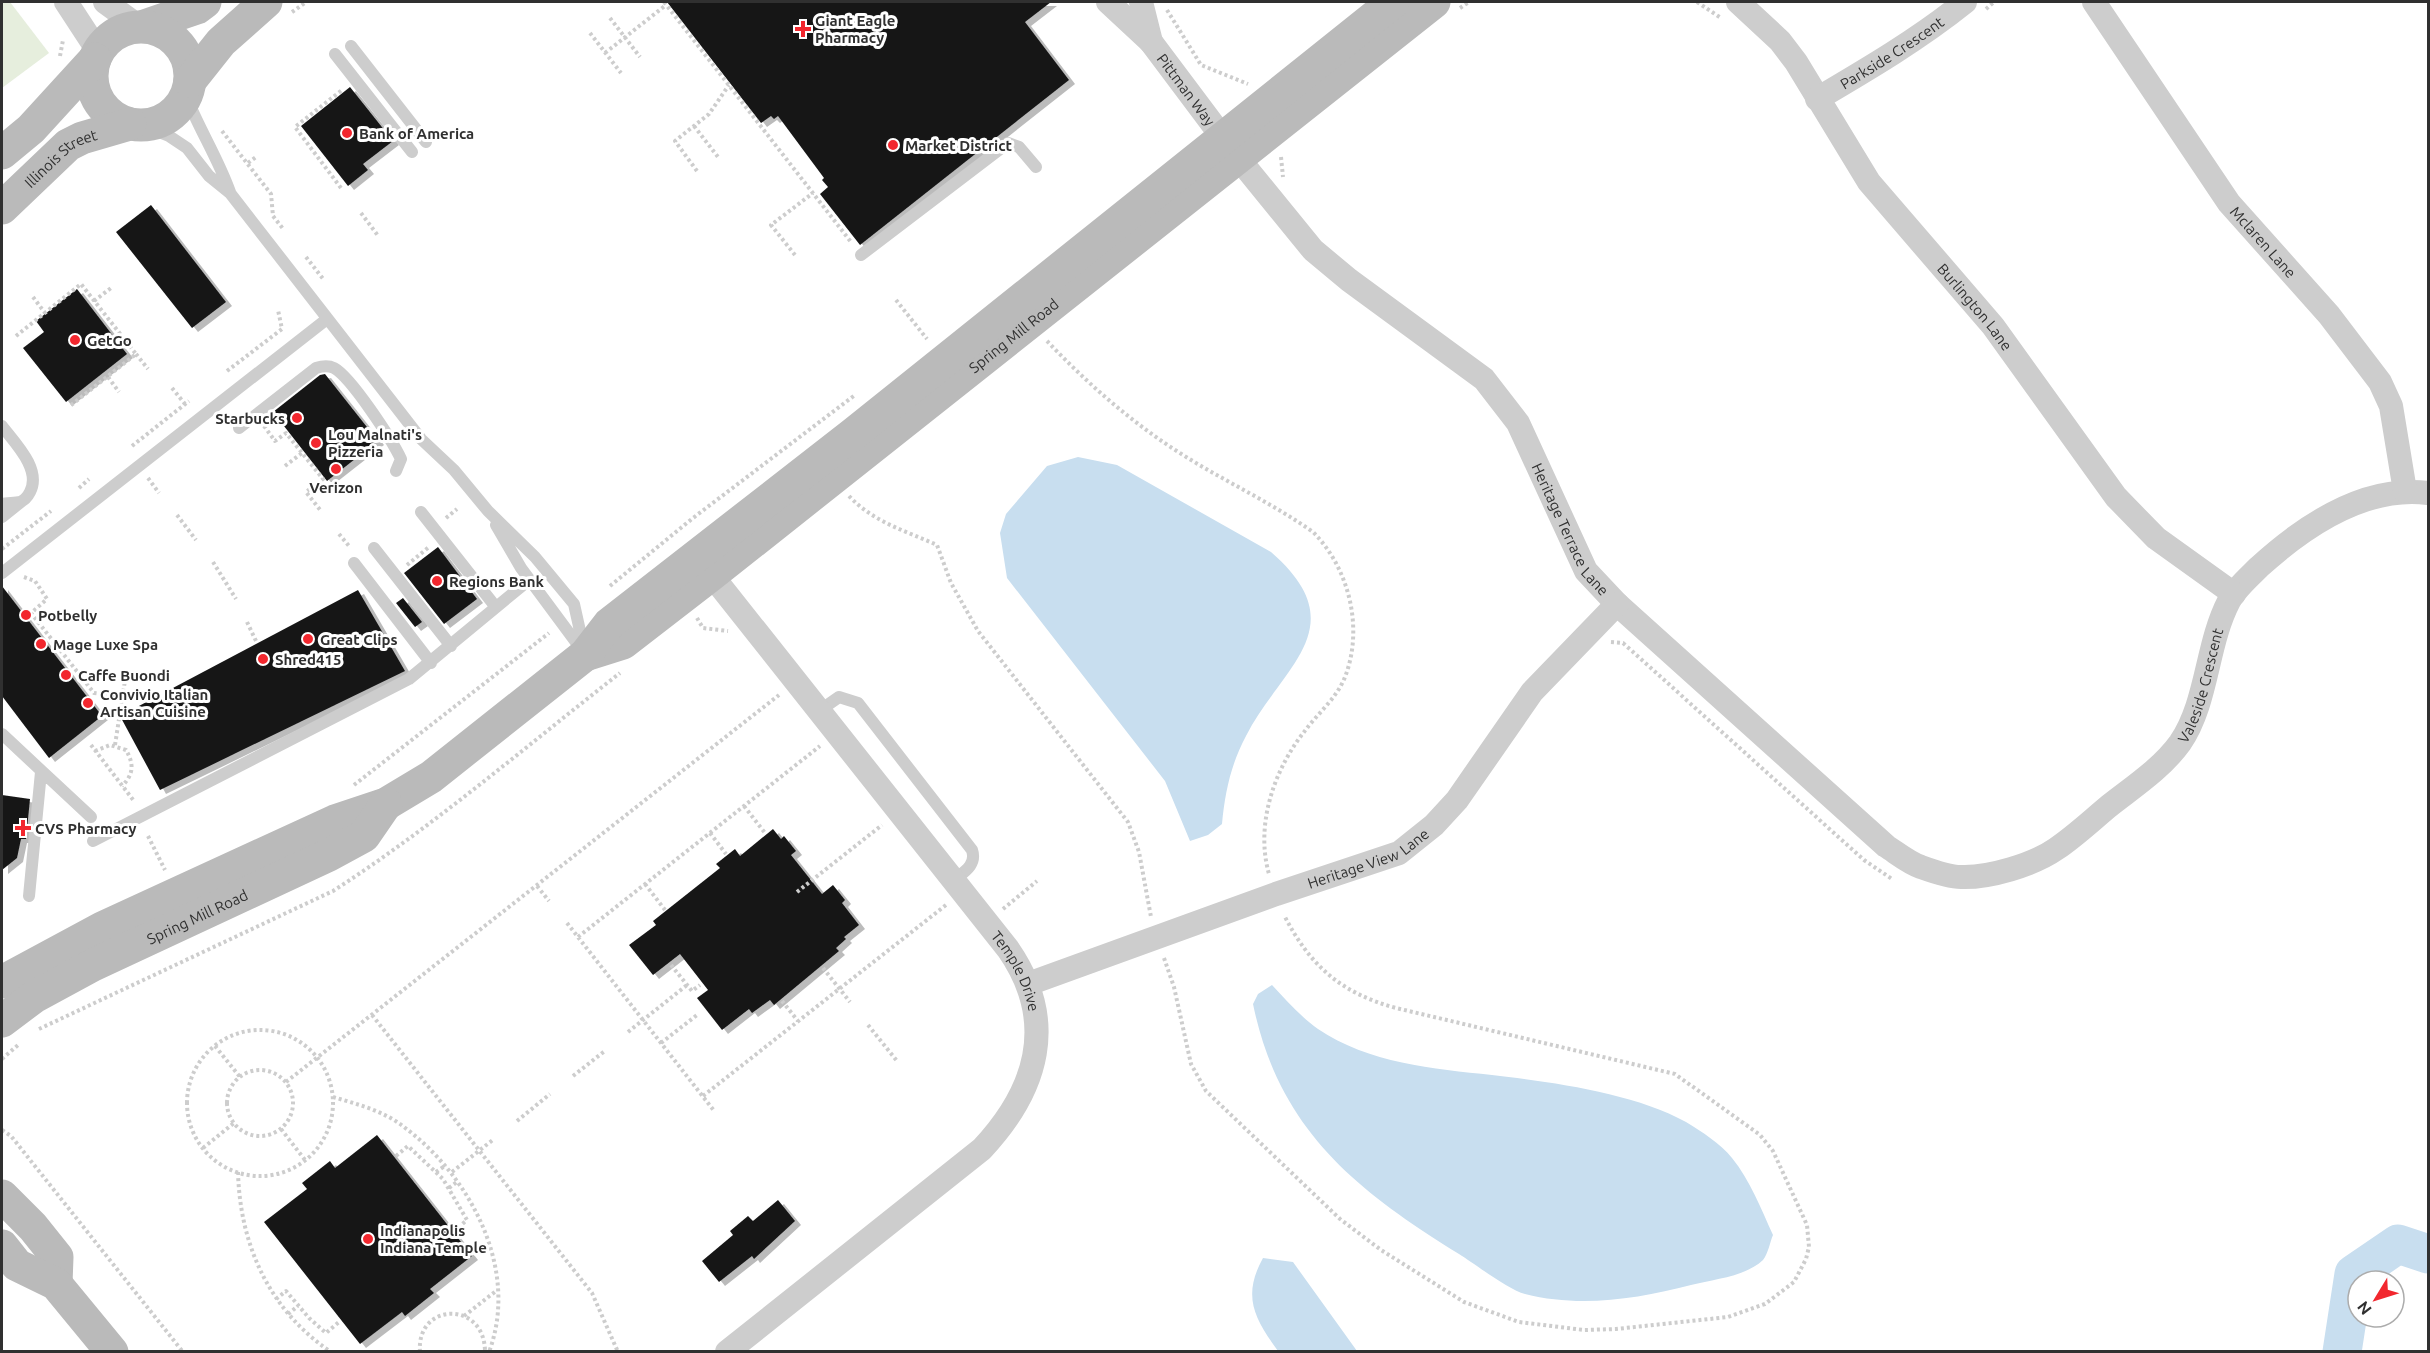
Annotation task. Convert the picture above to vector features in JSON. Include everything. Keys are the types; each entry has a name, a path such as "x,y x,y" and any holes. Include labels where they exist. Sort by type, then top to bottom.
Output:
{"street":[{"path":"66,2 96,55 93,86 98,99 111,115 137,125 169,117 221,42 266,2"},
{"path":"105,2 141,26 160,30 173,38 183,50 190,65 188,88"},
{"path":"2,153 31,129 115,34 197,8 205,2"},
{"name":"Pittman Way","path":"1108,2 1151,42 1230,148"},
{"name":"Pittman Way","path":"1140,2 1151,42"},
{"name":"Spring Mill Road","path":"1230,148 1393,2"},
{"name":"Spring Mill Road","path":"2,981 102,928 335,821 386,804 431,777 585,655 609,624 703,565 1230,148 1434,2"},
{"name":"Parkside Crescent","path":"1817,99 1880,63 1965,2"},
{"name":"Mclaren Lane","path":"2094,2 2229,203 2329,315 2380,382 2391,406 2405,491"},
{"name":"Burlington Lane","path":"1734,13 1780,41 1869,182 1993,326 2116,496 2156,538 2234,594"},
{"name":"Illinois Street","path":"2,208 30,183 57,152 68,145 82,138 137,125"},
{"name":"Heritage Terrace Lane","path":"1230,148 1295,229 1330,265 1484,379 1518,423 1586,571 1617,604 1886,846 1919,867 1960,877"},
{"name":"Valeside Crescent","path":"1960,877 2013,869 2055,850 2148,777 2166,759 2180,742 2191,722 2222,618 2234,594 2266,561 2319,521 2371,498 2405,491 2428,493"},
{"name":"Temple Drive","path":"703,565 819,711 947,888 1008,949 1024,972 1038,1026 1037,1051 1019,1102 1003,1126 959,1168 727,1352"},
{"name":"Heritage View Lane","path":"1028,984 1166,949 1280,904 1399,853 1434,825 1457,800 1532,693 1617,604"},
{"name":"Spring Mill Road","path":"5,1037 34,997 93,965 329,855 364,836 386,804"},
{"path":"2,1196 33,1227 57,1257 56,1284"},
{"path":"2,1246 17,1265 56,1284 112,1352"}],"lane":[{"path":"351,46 426,142"},
{"path":"335,54 412,152"},
{"path":"188,88 197,124 221,167 230,193"},
{"path":"137,125 169,136 187,148 209,176 230,193 421,439 454,470 488,511 535,557 574,604 585,655"},
{"path":"858,252 1008,143 1019,147 1036,167"},
{"path":"2,573 327,319"},
{"path":"239,428 316,368 327,366 340,373 389,435 401,459 396,471"},
{"path":"2,426 27,461 33,476 32,488 22,501 2,517"},
{"path":"2,504 22,501"},
{"path":"488,511 529,580 585,655"},
{"path":"421,512 495,606"},
{"path":"375,548 451,646"},
{"path":"354,563 431,663"},
{"path":"93,841 409,679 529,580"},
{"path":"819,711 839,697 858,703 972,850 974,856 971,865 947,888"},
{"path":"2,734 91,817"},
{"path":"29,896 41,772"}],"path":[{"path":"1162,2 1201,65 1248,85"},
{"path":"1697,2 1734,13"},
{"path":"606,57 665,3 858,252"},
{"path":"610,18 640,57"},
{"path":"590,33 606,57 621,73"},
{"path":"341,188 295,127 349,84"},
{"path":"697,171 675,141 709,114 729,85"},
{"path":"694,126 718,157"},
{"path":"221,129 271,194 273,216 284,230"},
{"path":"1281,154 1283,182"},
{"path":"248,163 256,157"},
{"path":"795,255 771,225 813,193"},
{"path":"361,213 379,237"},
{"path":"306,257 324,280"},
{"path":"16,336 81,284 148,369"},
{"path":"94,301 111,288"},
{"path":"33,297 45,313"},
{"path":"896,300 927,339"},
{"path":"227,371 282,329 278,310"},
{"path":"849,496 863,511 875,519 937,545 951,583 978,631 1128,822 1139,852 1144,892 1166,949 1191,1064 1206,1091 1340,1219 1381,1250 1464,1302 1519,1322 1584,1330 1658,1326 1728,1317 1773,1300 1794,1282 1801,1272 1809,1247 1807,1225 1773,1151 1760,1135 1675,1074 1396,1008 1361,996 1335,981 1294,936 1268,870 1266,845 1268,802 1289,754 1345,678 1352,647 1353,624 1345,581 1323,542 1313,532 1182,455 1130,419 1080,376 1046,340"},
{"path":"70,406 136,354"},
{"path":"108,377 119,392"},
{"path":"132,446 187,403 172,388"},
{"path":"260,421 275,441 286,433 322,479 306,492 321,511"},
{"path":"285,466 302,453"},
{"path":"147,478 159,493"},
{"path":"79,488 89,480"},
{"path":"2,549 57,507"},
{"path":"441,523 457,509"},
{"path":"177,515 196,540"},
{"path":"339,534 349,546"},
{"path":"402,561 405,566 433,544"},
{"path":"213,562 236,599"},
{"path":"18,580 29,577 35,581 46,599 31,613 94,693 122,696"},
{"path":"247,622 256,641"},
{"path":"346,792 543,638"},
{"path":"1602,646 1616,641 1623,643 1869,864 1898,882"},
{"path":"115,745 126,674"},
{"path":"286,1082 780,694"},
{"path":"817,741 828,755"},
{"path":"91,745 135,802"},
{"path":"95,751 103,746 115,745 126,750 132,762 129,779 122,786"},
{"path":"578,937 821,746"},
{"path":"744,806 765,833"},
{"path":"876,815 890,833"},
{"path":"797,892 883,824"},
{"path":"710,833 726,854"},
{"path":"148,836 168,874"},
{"path":"998,913 1037,881"},
{"path":"645,884 665,910"},
{"path":"537,886 549,901"},
{"path":"947,888 946,904 954,914"},
{"path":"703,1096 946,904"},
{"path":"1280,904 1295,910"},
{"path":"1273,918 1280,904"},
{"path":"567,923 716,1112"},
{"path":"1153,962 1166,949"},
{"path":"671,964 692,992 700,985"},
{"path":"823,968 850,1002"},
{"path":"628,1032 687,986"},
{"path":"782,1001 798,1021"},
{"path":"372,1015 592,1293 618,1352"},
{"path":"661,1043 698,1015"},
{"path":"868,1025 897,1061"},
{"path":"268,1030 295,1039 317,1058 327,1076 333,1097 330,1125 316,1150 305,1160 293,1168 266,1176 237,1172 224,1166 203,1148 190,1122 188,1094 196,1067 214,1046 240,1033 268,1030"},
{"path":"2,1059 5,1037"},
{"path":"214,1046 240,1077"},
{"path":"573,1076 606,1050"},
{"path":"264,1070 276,1074 286,1082 292,1094 293,1107 289,1120 281,1129 269,1135 256,1136 244,1132 234,1124 228,1112 227,1099 231,1087 240,1077 251,1071 264,1070"},
{"path":"517,1120 550,1094"},
{"path":"333,1097 379,1113 403,1126 446,1165 458,1181 485,1232 497,1291 497,1316 489,1352"},
{"path":"203,1148 234,1124"},
{"path":"281,1129 305,1160"},
{"path":"2,1130 11,1136 183,1352"},
{"path":"452,1172 494,1139"},
{"path":"396,1156 408,1146 436,1172 449,1188 467,1220 454,1231"},
{"path":"436,1172 446,1165"},
{"path":"237,1172 238,1195 247,1241 257,1266 276,1299 288,1314 331,1352"},
{"path":"449,1188 458,1181"},
{"path":"276,1299 286,1291 326,1333 339,1322"},
{"path":"464,1316 497,1291"},
{"path":"288,1314 298,1306"},
{"path":"420,1352 423,1330 431,1320 443,1314 456,1313 478,1326 484,1337 484,1352"}],"green space":[{"path":"2,2 10,2 49,53 2,88"}],"water":[{"path":"1078,457 1117,465 1271,552 1296,579 1308,603 1310,625 1304,646 1261,711 1236,757 1222,824 1208,835 1190,841 1165,781 1007,578 1000,533 1006,514 1047,466"},
{"path":"1272,985 1318,1029 1358,1050 1425,1067 1540,1081 1592,1090 1642,1103 1686,1122 1722,1147 1744,1176 1773,1235 1765,1257 1756,1266 1729,1277 1629,1298 1567,1300 1518,1292 1387,1206 1355,1180 1302,1122 1282,1087 1265,1048 1253,1004 1258,994"},
{"path":"1263,1258 1293,1262 1357,1351 1278,1351 1257,1317 1252,1295 1253,1284"}],"building":[{"name":"Market District","path":"667,2 1051,2 1025,22 1069,80 860,245 820,194 828,187 822,180 824,178 778,116 774,119 771,116 761,123"},
{"name":"Bank of America","path":"350,87 393,141 363,164 368,170 348,186 301,126"},
{"path":"151,205 226,302 192,328 116,232"},
{"name":"GetGo","path":"77,289 127,354 66,402 23,348 44,332 36,321"},
{"path":"325,374 378,441 327,481 273,412 320,375"},
{"name":"Regions Bank","path":"438,547 477,599 444,624 404,573"},
{"path":"2,586 102,716 49,758 2,696"},
{"path":"358,590 405,671 160,790 120,716"},
{"path":"403,598 422,622 415,627 396,603"},
{"name":"CVS Pharmacy","path":"2,795 30,799 26,839 21,839 17,858 2,870"},
{"path":"773,829 781,839 784,836 796,851 791,855 822,894 833,885 845,900 842,903 859,925 844,937 846,939 836,948 839,951 774,1005 770,1000 752,1013 749,1009 722,1030 697,998 708,990 680,954 653,975 629,945 656,925 653,921 720,868 716,864 735,849 740,856"},
{"name":"Indianapolis Indiana Temple","path":"377,1135 472,1256 430,1289 434,1293 405,1316 402,1312 360,1344 264,1222 307,1189 302,1183 330,1161 335,1168"},
{"path":"778,1200 795,1221 754,1259 752,1256 719,1282 702,1261 733,1235 730,1231 748,1216 753,1221"}],"waterway":[{"path":"2342,1352 2354,1274 2398,1244 2428,1254"}],"place":[{"name":"Giant Eagle Pharmacy","path":"803,29"},
{"name":"Bank of America","path":"347,133"},
{"name":"Market District","path":"893,145"},
{"name":"GetGo","path":"75,340"},
{"name":"Starbucks","path":"297,418"},
{"name":"Lou Malnati's Pizzeria","path":"316,443"},
{"name":"Verizon","path":"336,469"},
{"name":"Regions Bank","path":"437,581"},
{"name":"Potbelly","path":"26,615"},
{"name":"Great Clips","path":"308,639"},
{"name":"Mage Luxe Spa","path":"41,644"},
{"name":"Shred415","path":"263,659"},
{"name":"Caffe Buondi","path":"66,675"},
{"name":"Convivio Italian Artisan Cuisine","path":"88,703"},
{"name":"CVS Pharmacy","path":"23,828"},
{"name":"Indianapolis Indiana Temple","path":"368,1239"}]}
